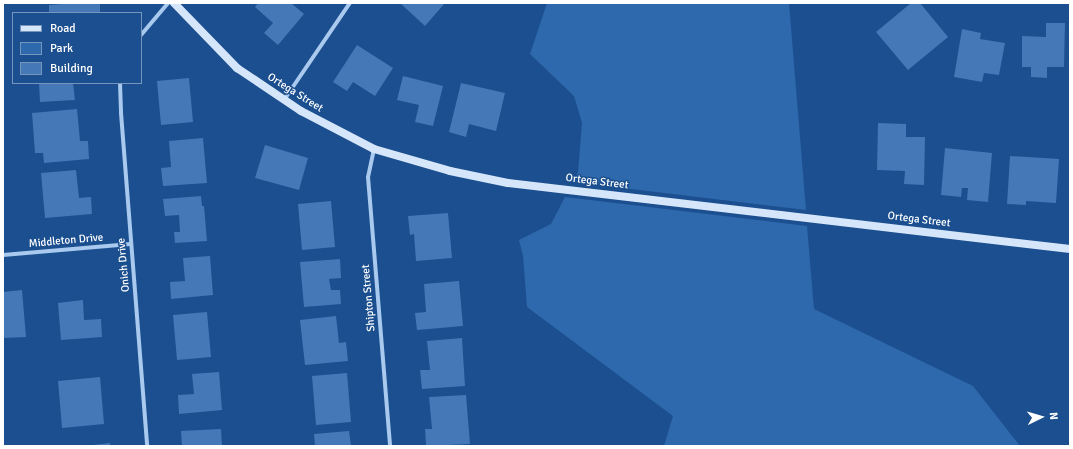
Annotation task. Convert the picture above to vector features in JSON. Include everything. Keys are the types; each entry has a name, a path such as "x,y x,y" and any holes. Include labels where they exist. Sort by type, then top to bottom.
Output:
{"street":[{"path":"142,34 168,3"},
{"name":"Ortega Street","path":"174,3 237,68 301,111 374,149 450,171 508,183 1070,249"},
{"path":"284,100 350,3"},
{"name":"Onich Drive","path":"120,84 147,446"},
{"name":"Shipton Street","path":"374,149 368,176 390,446"},
{"name":"Middleton Drive","path":"3,255 131,244"}],"green space":[{"path":"547,3 789,3 806,210 573,182 578,172 582,123 574,96 530,54"},
{"path":"565,197 807,226 814,309 973,386 1020,446 664,446 673,416 527,307 523,256 519,240 551,224"}],"building":[{"path":"100,3 100,12 49,12 49,5"},
{"path":"258,3 291,3 304,14 278,45 264,33 273,23 255,7"},
{"path":"400,3 445,3 425,26"},
{"path":"911,3 920,3 948,37 908,70 876,32"},
{"path":"1046,23 1065,23 1064,67 1047,67 1047,78 1031,77 1031,67 1022,67 1022,36 1046,37"},
{"path":"962,29 981,33 980,39 1005,43 999,75 984,73 982,82 954,77"},
{"path":"357,45 393,68 375,96 353,82 347,91 333,82"},
{"path":"403,76 443,86 433,126 415,122 419,105 397,100"},
{"path":"189,78 193,122 161,125 157,81"},
{"path":"461,83 505,93 496,131 469,124 466,137 449,132"},
{"path":"39,84 73,84 75,100 40,102"},
{"path":"77,109 80,141 88,141 89,159 44,163 43,153 35,153 32,113"},
{"path":"878,123 906,124 906,137 925,137 924,185 904,184 905,171 877,170"},
{"path":"203,138 207,183 163,186 161,168 171,167 169,141"},
{"path":"265,145 308,158 299,190 255,178"},
{"path":"945,148 992,153 988,202 967,200 968,188 962,188 961,197 941,195"},
{"path":"1010,156 1059,159 1056,203 1026,201 1026,205 1007,204"},
{"path":"76,170 79,198 91,197 92,214 45,218 41,173"},
{"path":"201,196 202,206 204,206 207,241 175,243 174,232 180,232 179,215 165,216 163,199"},
{"path":"331,201 335,247 302,250 298,204"},
{"path":"448,213 452,258 416,261 414,234 410,235 408,216"},
{"path":"210,256 213,295 171,299 170,282 185,281 183,258"},
{"path":"340,259 341,278 329,279 331,290 340,290 341,304 304,307 300,262"},
{"path":"459,281 463,326 417,330 415,313 426,312 424,284"},
{"path":"22,290 26,337 3,338 3,292"},
{"path":"83,300 84,320 101,319 102,337 61,340 58,303"},
{"path":"207,312 211,357 177,360 173,315"},
{"path":"336,316 339,343 346,342 348,361 305,365 300,320"},
{"path":"462,338 465,386 422,389 420,370 430,370 427,341"},
{"path":"219,372 222,410 179,414 178,395 194,394 192,374"},
{"path":"347,373 351,422 316,425 312,376"},
{"path":"100,377 104,424 62,428 58,381"},
{"path":"466,395 470,444 426,446 425,429 432,429 429,397"},
{"path":"221,429 222,446 182,446 181,431"},
{"path":"349,431 351,446 315,446 314,434"},
{"path":"110,443 110,446 93,445"}]}
